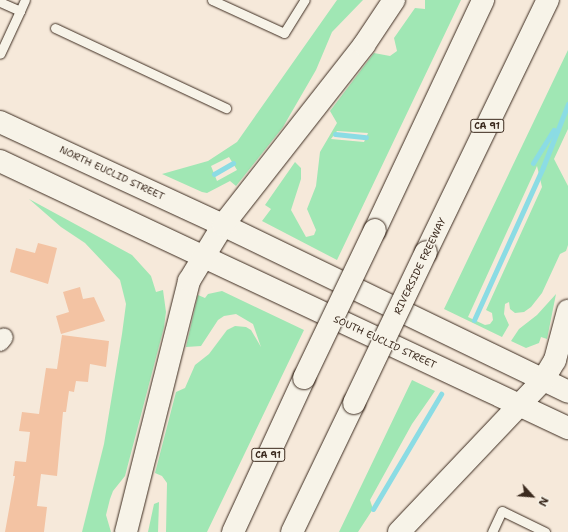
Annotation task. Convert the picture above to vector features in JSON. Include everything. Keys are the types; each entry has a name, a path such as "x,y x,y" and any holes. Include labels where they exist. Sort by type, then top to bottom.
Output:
{"main road":[{"path":"126,532 190,280 202,256 223,225 364,45 394,0"},
{"name":"CA 91","path":"232,532 483,0"},
{"name":"RIVERSIDE FREEWAY","path":"292,532 548,0"},
{"name":"NORTH EUCLID STREET","path":"0,122 223,225"},
{"path":"0,161 202,256"},
{"path":"223,225 568,392"},
{"name":"SOUTH EUCLID STREET","path":"202,256 568,428"},
{"path":"399,532 542,380 555,360 568,311"}],"lane":[{"path":"0,54 25,0"},
{"path":"212,0 284,33 305,0"},
{"path":"0,2 20,11"},
{"path":"55,28 226,108"},
{"path":"492,532 502,512 545,532"}],"green space":[{"path":"337,0 363,0 332,32 316,70 283,127 236,186 230,181 207,193 162,174 208,161 237,142","holes":["229,157 237,170 217,181 211,166"]},
{"path":"425,0 461,0 337,260 262,221 271,209 265,205 295,162 301,168 301,179 291,210 306,237 314,235 316,230 307,209 316,186 320,152 337,123 330,111 374,53 390,56 397,51 394,38 415,8 425,9","holes":["337,131 368,133 364,142 331,139"]},
{"path":"568,50 568,129 554,159 568,186 568,245 566,251 560,254 542,293 531,307 524,312 515,313 510,309 509,302 505,304 504,314 509,325 502,337 444,309","holes":["537,166 542,187 486,310 492,313 493,320 490,324 485,325 468,317"]},
{"path":"29,199 132,255 151,276 156,292 163,290 166,312 164,327 125,476 113,491 110,499 106,515 111,532 82,532 104,444 126,304 120,280 85,243 61,227"},
{"path":"222,291 304,330 207,532 166,532 167,483 162,476 155,473 176,392 185,388 195,365 209,354 227,330 235,326 246,327 251,330 261,347 253,324 236,314 224,316 218,320 201,346 186,347 198,295 205,298 208,294"},
{"path":"556,294 547,339 541,337 539,343 526,348 511,341 519,329 537,315"},
{"path":"412,380 435,391 412,424 370,500 373,509 358,532 339,532"},
{"path":"159,502 158,532 148,532 154,504"}],"building":[{"path":"38,243 57,248 48,284 10,272 16,248 35,253"},
{"path":"80,287 83,299 94,297 105,321 61,334 56,316 69,312 63,292"},
{"path":"62,335 109,341 106,367 90,364 88,382 76,381 74,392 69,391 66,412 63,412 57,476 41,474 37,506 47,507 44,532 5,532 15,476 13,476 15,461 26,462 30,432 19,431 22,412 39,414 46,368 57,369"}],"waterway":[{"path":"474,320 543,167 568,104"},
{"path":"533,163 554,130"},
{"path":"335,134 366,137"},
{"path":"214,174 233,163"},
{"path":"373,509 441,394"}]}
